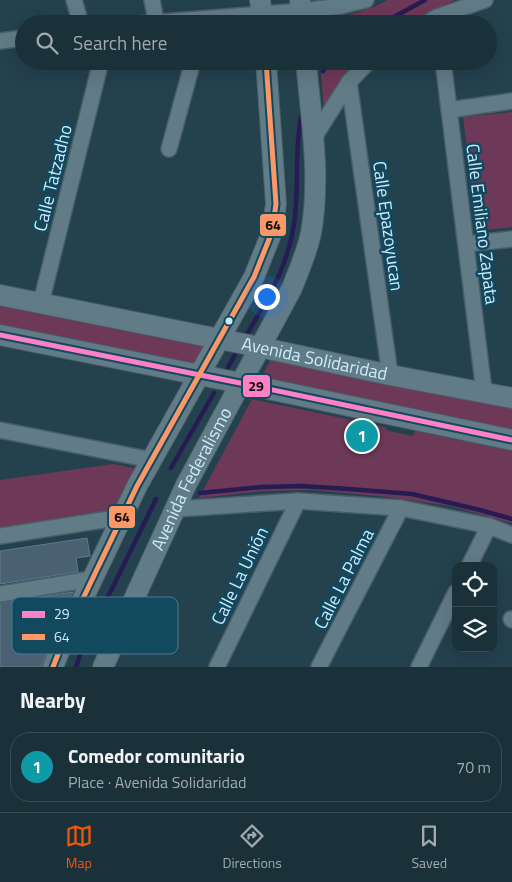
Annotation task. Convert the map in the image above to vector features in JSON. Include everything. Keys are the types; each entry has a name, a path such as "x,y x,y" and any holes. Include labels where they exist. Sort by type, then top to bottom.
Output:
{"main road":[{"path":"84,597 136,486 254,276 272,232 276,189 267,70"},
{"name":"Avenida Federalismo","path":"135,597 186,485 292,288 305,255 311,234 315,199 313,139 307,70"},
{"name":"Avenida Solidaridad","path":"0,295 390,375 512,398"},
{"path":"0,335 512,440"},
{"path":"53,667 59,654"},
{"name":"Avenida Federalismo","path":"102,667 108,654"}],"street":[{"path":"74,0 78,15"},
{"path":"152,0 155,15"},
{"path":"248,15 302,12 340,3 366,0"},
{"path":"450,15 485,0"},
{"path":"0,41 15,39"},
{"name":"Calle Tatzadho","path":"42,303 99,70"},
{"path":"169,149 191,70"},
{"path":"313,139 349,82 360,70"},
{"name":"Calle Emiliano Zapata","path":"444,70 484,392"},
{"name":"Calle Epazoyucan","path":"349,82 390,375"},
{"path":"449,110 512,101"},
{"path":"466,244 512,239"},
{"path":"0,430 152,460"},
{"path":"176,509 298,501 401,508 488,526 512,535"},
{"name":"Calle La Unión","path":"217,667 298,501"},
{"name":"Calle La Palma","path":"319,667 401,508"},
{"path":"0,536 122,517"},
{"path":"471,562 488,526"},
{"path":"0,594 92,579"},
{"path":"419,667 452,600"}],"shaded area":[{"path":"388,0 455,0 422,15 347,15"},
{"path":"321,70 353,70 324,110"},
{"path":"512,112 512,227 477,231 463,117"},
{"path":"0,302 210,345 196,367 0,327"},
{"path":"272,357 512,406 512,431 260,380"},
{"path":"252,399 384,427 389,431 413,436 415,431 512,451 512,523 450,506 388,497 313,490 264,491 199,498"},
{"path":"113,464 138,469 117,511 0,528 0,480"}],"building":[{"path":"350,425 375,429 376,438 371,443 370,448 356,446 357,442 347,441"},
{"path":"87,538 90,556 76,558 78,572 0,584 0,551"},
{"path":"73,592 71,597 40,597"},
{"path":"12,601 12,654 46,654 41,667 0,667 0,603"}],"waterway":[{"path":"398,15 425,0"},
{"path":"246,336 277,279 288,249 295,216 300,122 303,109"},
{"path":"225,373 238,349"},
{"path":"171,468 214,393"},
{"path":"200,493 262,487 301,486 412,494 512,519"},
{"path":"108,597 156,499"},
{"path":"76,667 80,654"}],"transit line":[{"name":"64","path":"84,597 137,486 254,277 272,232 276,204 267,70"},
{"name":"29","path":"0,335 512,440"},
{"name":"64","path":"53,667 58,654"}],"place":[{"name":"Comedor comunitario","path":"362,436"}]}
